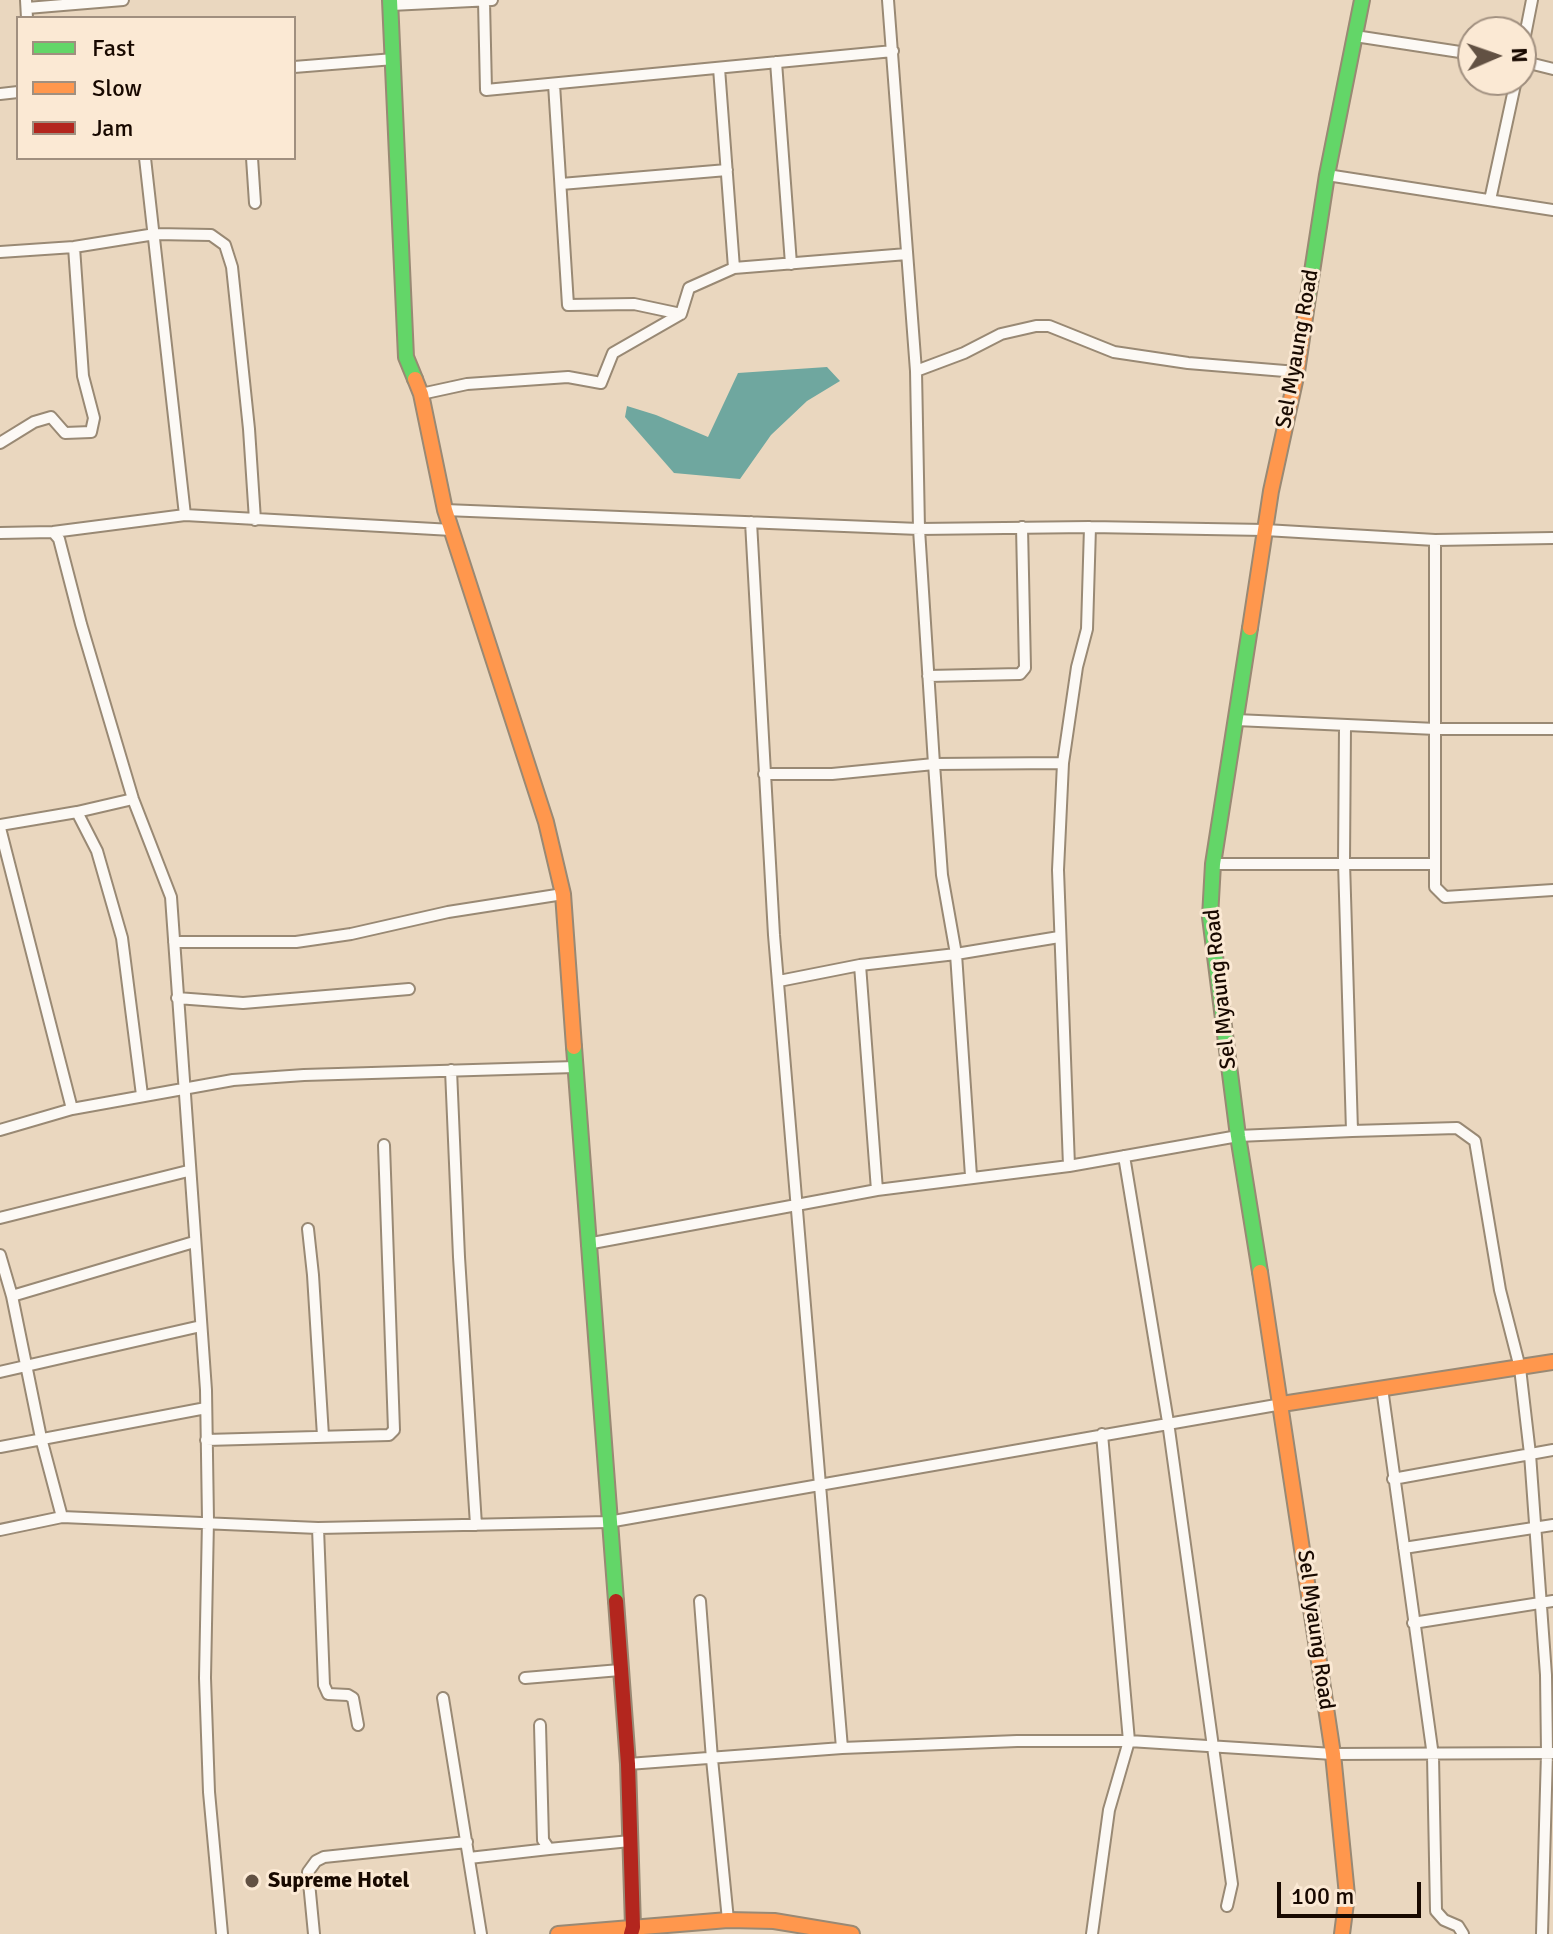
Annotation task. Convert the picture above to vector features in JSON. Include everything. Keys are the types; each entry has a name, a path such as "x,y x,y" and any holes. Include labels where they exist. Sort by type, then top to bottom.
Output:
{"main road":[{"name":"Sel Myaung Road","path":"1342,1934 1347,1895 1333,1754 1282,1404 1238,1136 1210,917 1213,864 1265,530 1297,372 1327,175 1362,0"},
{"path":"391,3 406,357 421,394 445,510 546,822 563,894 628,1764 632,1930"},
{"path":"1282,1404 1553,1362"},
{"path":"558,1934 728,1920 774,1921 852,1934"}],"street":[{"path":"27,9 123,0"},
{"path":"391,3 492,0"},
{"path":"888,0 916,371 919,529 934,764 942,875 956,954 971,1176"},
{"path":"484,1 486,90 893,51"},
{"path":"1355,36 1457,52"},
{"path":"296,67 394,59"},
{"path":"776,62 791,264"},
{"path":"719,68 734,268"},
{"path":"554,84 568,305 634,304 681,314"},
{"path":"1490,200 1513,96"},
{"path":"145,160 185,515"},
{"path":"252,160 255,203"},
{"path":"561,184 727,170"},
{"path":"1327,175 1553,210"},
{"path":"0,252 74,247 155,234 211,235 225,245 232,267 255,520"},
{"path":"0,443 34,422 51,417 65,433 91,432 94,418 83,376 74,247"},
{"path":"421,394 467,384 568,377 601,383 613,353 681,314 689,288 734,268 907,254"},
{"path":"916,371 964,353 1001,334 1049,326 1114,352 1188,363 1297,372"},
{"path":"445,510 919,529 1090,527 1265,530 1435,540 1553,538"},
{"path":"0,533 53,532 185,515 452,530"},
{"path":"751,522 764,774 795,1207 842,1748"},
{"path":"928,676 1020,674 1025,668 1022,527"},
{"path":"1069,1166 1058,870 1063,763 1077,667 1087,629 1090,527"},
{"path":"53,532 59,539 133,799 171,897 206,1408 205,1678 208,1764 222,1934"},
{"path":"1435,540 1435,887 1445,897 1553,890"},
{"path":"1236,720 1436,729 1553,729"},
{"path":"1345,726 1344,862 1352,1131"},
{"path":"764,774 832,774 934,764 1063,763"},
{"path":"72,1109 0,827 133,799"},
{"path":"77,812 97,851 122,938 142,1095"},
{"path":"1213,864 1435,864"},
{"path":"174,942 296,942 351,934 448,912 563,894"},
{"path":"779,981 860,965 956,954 1059,937"},
{"path":"860,965 877,1190"},
{"path":"177,998 243,1003 409,989"},
{"path":"0,1130 72,1109 233,1080 575,1067"},
{"path":"451,1070 476,1525"},
{"path":"587,1244 877,1190 1069,1166 1238,1136 1457,1128 1475,1141 1500,1290 1520,1368 1549,1675 1550,1753 1542,1934"},
{"path":"206,1440 389,1435 394,1430 384,1145"},
{"path":"1124,1156 1168,1422 1232,1884 1227,1906"},
{"path":"0,1218 188,1171"},
{"path":"308,1229 323,1436"},
{"path":"12,1296 194,1242"},
{"path":"0,1255 62,1517"},
{"path":"0,1372 201,1326"},
{"path":"1382,1388 1433,1756 1436,1911 1444,1920 1458,1926 1463,1934"},
{"path":"0,1530 62,1517 207,1526 318,1528 608,1522 1282,1404"},
{"path":"0,1447 206,1408"},
{"path":"1092,1934 1109,1810 1129,1741 1102,1434"},
{"path":"1393,1479 1553,1450"},
{"path":"1404,1548 1553,1525"},
{"path":"318,1528 324,1685 328,1694 353,1698 358,1725"},
{"path":"700,1601 728,1920"},
{"path":"1413,1623 1553,1601"},
{"path":"525,1678 620,1670"},
{"path":"443,1698 481,1934"},
{"path":"540,1725 543,1840 549,1849"},
{"path":"628,1764 842,1748 1017,1741 1129,1741 1333,1754 1433,1756 1550,1753"},
{"path":"469,1858 630,1841"},
{"path":"314,1934 308,1872 316,1861 324,1857 467,1842"}],"water":[{"path":"827,367 840,381 807,401 771,435 740,479 674,473 625,417 627,406 708,437 738,373"}],"traffic: fast":[{"path":"390,0 406,357 415,379"},
{"path":"1307,304 1327,175 1362,0"},
{"path":"1250,628 1213,864 1210,917 1238,1136 1260,1272"},
{"path":"574,1047 616,1601"}],"traffic: slow":[{"path":"1250,628 1271,491 1297,372 1307,304"},
{"path":"415,379 421,394 445,510 546,822 563,894 574,1047"},
{"path":"1260,1272 1333,1754 1347,1895 1342,1934"},
{"path":"1282,1404 1553,1362"},
{"path":"558,1934 728,1920 774,1921 852,1934"}],"traffic: jam":[{"path":"616,1601 628,1764 631,1934"}],"place":[{"name":"Supreme Hotel","path":"252,1881"}]}
